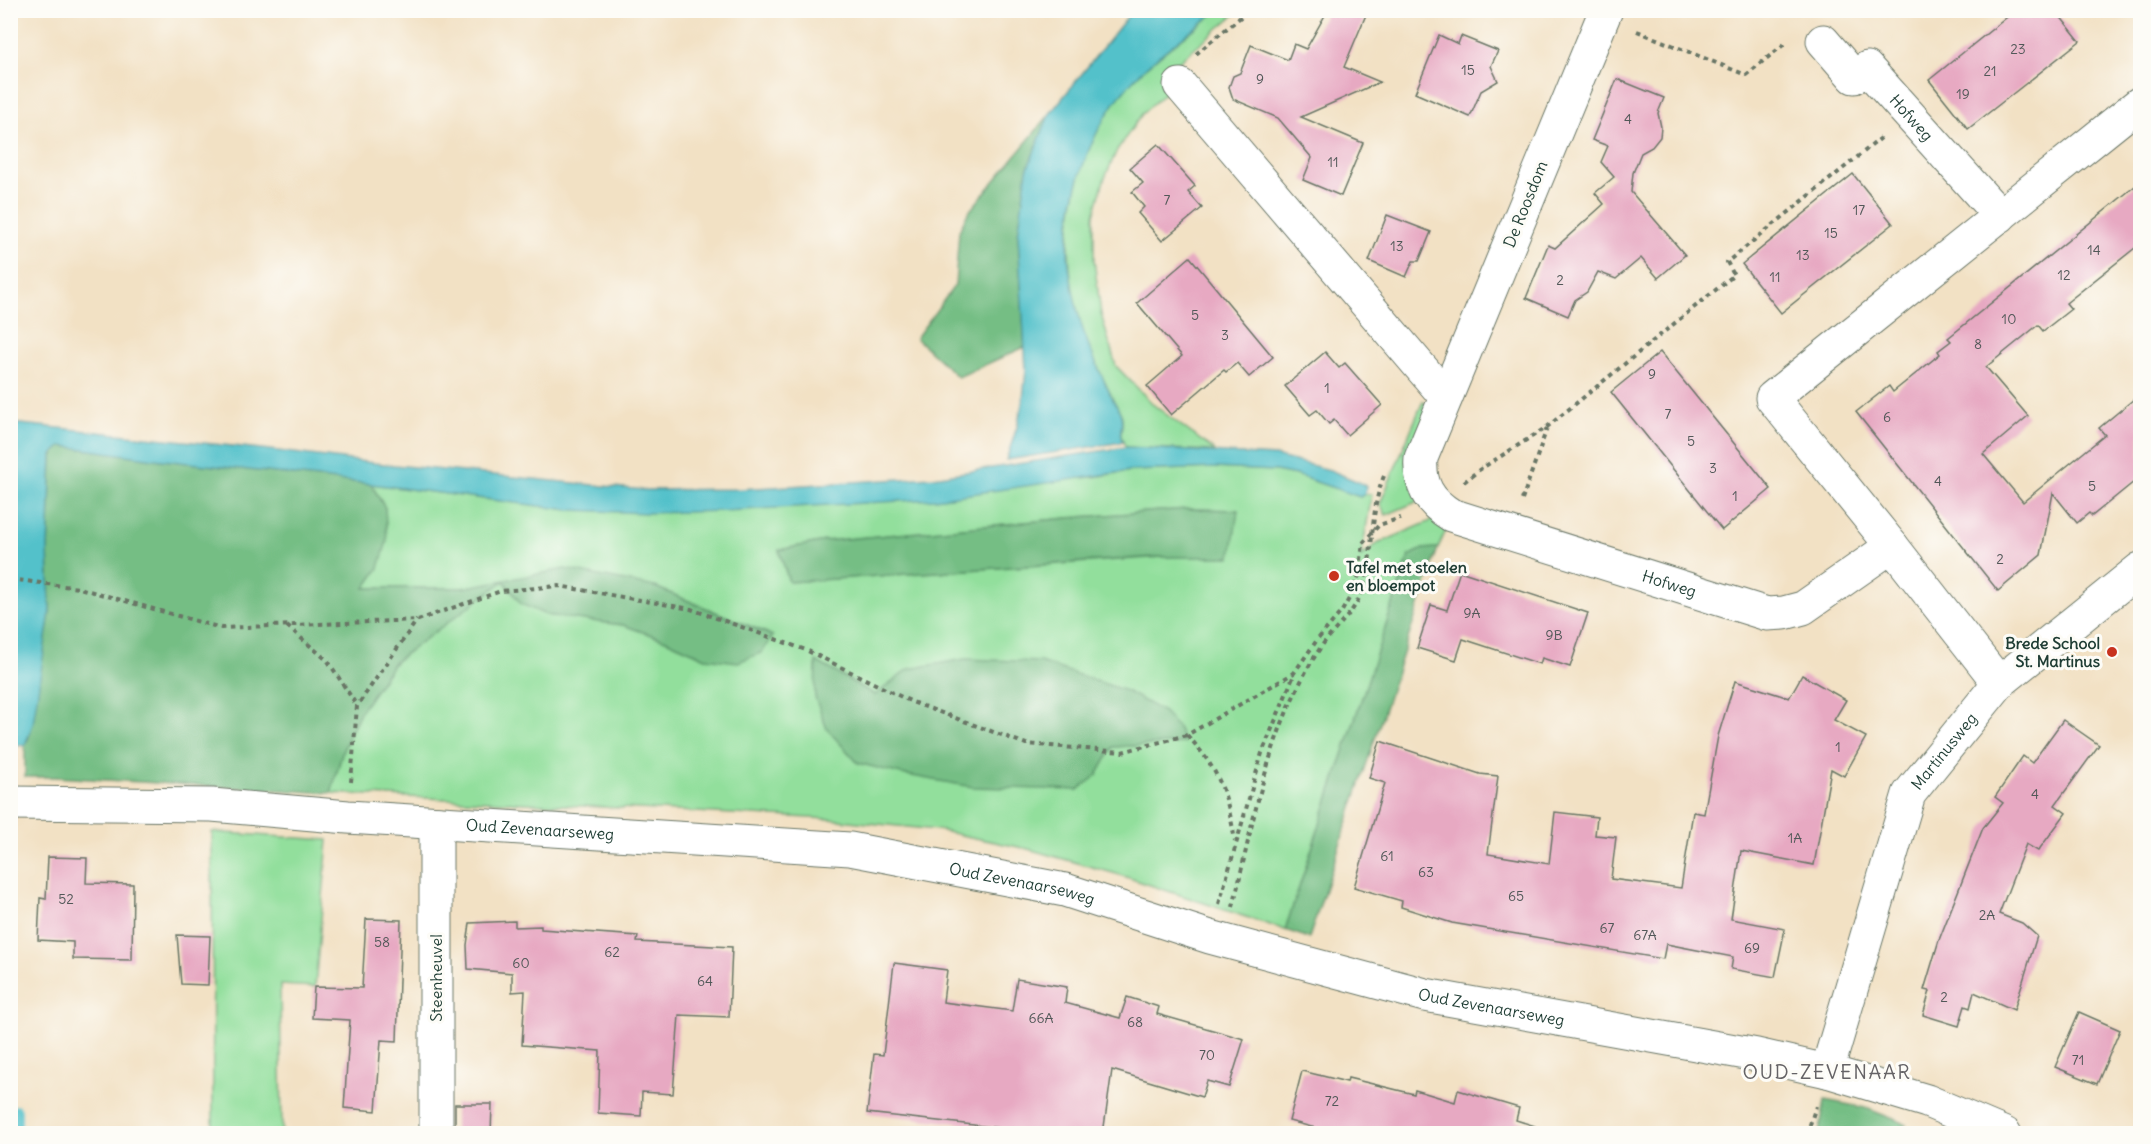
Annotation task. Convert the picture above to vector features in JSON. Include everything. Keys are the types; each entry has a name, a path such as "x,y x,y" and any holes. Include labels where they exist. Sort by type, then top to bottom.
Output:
{"street":[{"name":"De Roosdom","path":"1435,505 1424,486 1420,472 1421,458 1605,14"},
{"name":"Hofweg","path":"1823,40 1854,77 1867,68 2000,216"},
{"path":"1180,86 1446,397"},
{"path":"1999,683 1772,398 2140,103"},
{"name":"Hofweg","path":"1435,505 1450,514 1767,615 1803,608 1892,546"},
{"name":"Martinusweg","path":"1827,1071 1909,794 1999,683 2140,569"},
{"name":"Oud Zevenaarseweg","path":"10,803 212,805 348,817 850,849 1065,890 1218,938 1425,995 1757,1055 1827,1071 1927,1101 2005,1134"},
{"name":"Steenheuvel","path":"436,1134 436,837 438,823"}],"path":[{"path":"1180,86 1176,78 1182,66 1249,10"},
{"path":"1605,14 1746,75 1808,25 1823,40"},
{"path":"1435,505 1479,470 1547,427 1734,275 1726,262 1908,116"},
{"path":"1511,534 1547,427"},
{"path":"1372,532 1369,562 1360,596 1349,615 1319,650 1291,702 1272,750 1218,938 1235,844 1262,753 1294,673 1317,640 1342,611 1350,597 1359,575 1363,543 1372,532"},
{"path":"10,579 79,588 221,628 418,620 501,591 559,586 691,609 806,650 912,702 1026,744 1122,752 1187,735 1294,673"},
{"path":"348,817 357,706 418,620"},
{"path":"287,626 328,661 357,706"},
{"path":"1187,735 1204,754 1220,778 1231,814 1235,844"}],"green space":[{"path":"1217,11 1239,11 1163,77 1171,87 1142,114 1117,150 1104,180 1094,215 1094,260 1101,314 1116,366 1155,406 1215,451 1126,447 1121,434 1121,415 1087,342 1072,289 1069,255 1071,221 1077,187 1087,154 1101,124 1120,95 1152,62"},
{"path":"1049,115 1027,170 1018,235 1025,347 958,377 916,338 955,285 959,231 968,213"},
{"path":"1423,401 1428,407 1421,500 1386,515 1380,504"},
{"path":"62,446 371,484 385,508 387,541 379,568 365,588 462,588 565,569 655,587 773,636 761,653 738,662 706,658 666,640 623,625 546,615 521,604 504,581 394,662 360,712 343,750 331,793 25,777 25,746 29,737 50,612 48,548 52,460 56,450"},
{"path":"1215,468 1276,471 1296,475 1360,497 1372,494 1361,557 1377,544 1433,520 1448,526 1438,548 1423,549 1409,556 1285,930 1120,875 1028,849 937,830 829,819 331,793 343,750 360,712 395,662 502,581 462,588 365,588 379,568 385,508 371,484 570,510 1094,477 1130,471","holes":["1188,509 1238,510 1179,556 789,582 779,550 825,541","655,587 772,636 706,658 666,640 623,625 546,615","817,662 875,695 1184,742 1113,747 1097,775 815,697"]},
{"path":"1188,509 1238,510 1231,557 1156,557 789,582 779,550 825,541"},
{"path":"1438,548 1309,938 1285,930 1409,556 1423,549"},
{"path":"965,659 1040,662 1126,691 1164,712 1179,729 1184,743 1113,747 1097,775 1078,790 973,787 901,774 858,763 827,729 815,697 816,661 875,695 909,669"},
{"path":"212,832 328,840 315,987 280,985 282,1133 213,1133"},
{"path":"1825,1100 1866,1108 1906,1124 1904,1133 1819,1133"}],"water":[{"path":"1132,11 1217,11 1160,55 1125,89 1098,130 1080,175 1074,199 1068,248 1074,293 1086,339 1120,413 1123,442 1006,460 1017,427 1026,370 1018,235 1027,170 1049,115"},
{"path":"11,423 644,490 740,489 933,477 1126,447 1275,456 1330,470 1366,487 1365,494 1360,497 1296,475 1276,471 1215,468 1130,471 935,499 647,513 570,510 62,446 52,455 48,548 50,612 33,724 25,746 11,744"}],"building":[{"path":"1328,10 1368,10 1344,67 1380,82 1301,117 1363,143 1341,196 1303,180 1312,158 1278,118 1233,99 1229,87 1233,76 1240,73 1251,45 1288,60 1294,44 1306,49"},
{"path":"2016,10 2055,10 2080,41 1968,129 1929,80"},
{"path":"1439,35 1458,44 1461,36 1498,51 1491,66 1498,81 1481,91 1470,117 1415,93"},
{"path":"1617,79 1664,98 1658,113 1661,127 1660,137 1652,147 1641,153 1633,173 1631,192 1685,255 1658,278 1641,258 1616,279 1598,272 1587,292 1575,300 1568,316 1526,298 1548,245 1555,248 1604,204 1595,193 1614,177 1601,162 1608,146 1592,140"},
{"path":"1158,144 1195,186 1188,192 1202,208 1162,241 1138,213 1144,207 1132,192 1143,183 1130,168"},
{"path":"1853,174 1893,224 1781,313 1742,264"},
{"path":"2140,182 2140,244 2066,303 2071,309 2043,331 2038,325 1986,367 2028,416 1983,454 2023,502 2105,435 2099,428 2140,394 2140,477 2092,516 2089,513 2077,523 2053,493 2041,555 1998,591 1856,412 1889,386 1893,392 1940,354 1938,351 1951,341 1948,338"},
{"path":"1387,215 1431,232 1419,261 1413,261 1406,277 1369,261"},
{"path":"1190,257 1273,357 1249,377 1237,363 1226,372 1224,370 1171,415 1147,386 1182,356 1137,303"},
{"path":"1325,352 1339,368 1345,363 1382,405 1347,435 1334,420 1329,424 1317,410 1310,415 1285,386"},
{"path":"1660,352 1771,489 1722,530 1611,392"},
{"path":"1460,571 1588,613 1570,667 1542,658 1540,664 1463,639 1456,660 1417,648 1431,605 1447,610"},
{"path":"1802,675 1846,700 1834,720 1866,737 1844,776 1831,769 1814,865 1741,851 1731,919 1785,929 1775,977 1731,969 1733,957 1666,944 1663,959 1452,923 1401,907 1402,901 1354,887 1385,783 1369,778 1380,741 1480,774 1498,776 1488,854 1549,864 1555,812 1597,817 1595,835 1616,837 1611,879 1681,888 1693,812 1704,814 1718,736 1735,681 1789,698"},
{"path":"2063,720 2099,745 2055,805 2066,813 2038,851 2026,844 1999,914 2022,923 2037,936 2014,1010 1974,992 1970,1008 1965,1006 1959,1026 1923,1015 1930,991 1924,990 1939,940 1983,828 2003,803 1995,797 2023,756 2032,763"},
{"path":"48,857 87,858 86,883 133,884 132,960 73,959 73,942 38,940 40,898 46,899"},
{"path":"366,919 401,920 397,1041 381,1040 376,1111 344,1108 350,1020 312,1018 314,987 362,988"},
{"path":"515,921 515,927 541,926 541,929 638,936 637,942 732,947 729,1017 679,1015 673,1094 642,1092 641,1116 598,1113 600,1051 522,1045 525,991 512,992 512,973 468,969 467,945 470,923"},
{"path":"177,935 210,936 208,985 181,984"},
{"path":"894,963 947,970 943,1002 1012,1011 1017,979 1067,987 1065,1003 1120,1018 1127,997 1159,1007 1157,1014 1244,1039 1229,1087 1207,1081 1202,1097 1112,1070 1103,1134 1027,1134 1027,1131 867,1113 874,1054 883,1055"},
{"path":"2079,1012 2120,1030 2097,1084 2055,1067"},
{"path":"1302,1071 1347,1082 1348,1078 1414,1094 1415,1090 1455,1102 1458,1090 1519,1108 1516,1120 1535,1126 1534,1134 1338,1134 1289,1121"},
{"path":"455,1104 492,1104 491,1134 455,1134"}],"waterway":[{"path":"16,1111 16,1134"}],"place":[{"name":"Tafel met stoelen en bloempot","path":"1334,576"},
{"name":"Brede School St. Martinus","path":"2112,652"}],"district":[{"name":"OUD-ZEVENAAR","path":"1827,1071"}]}
